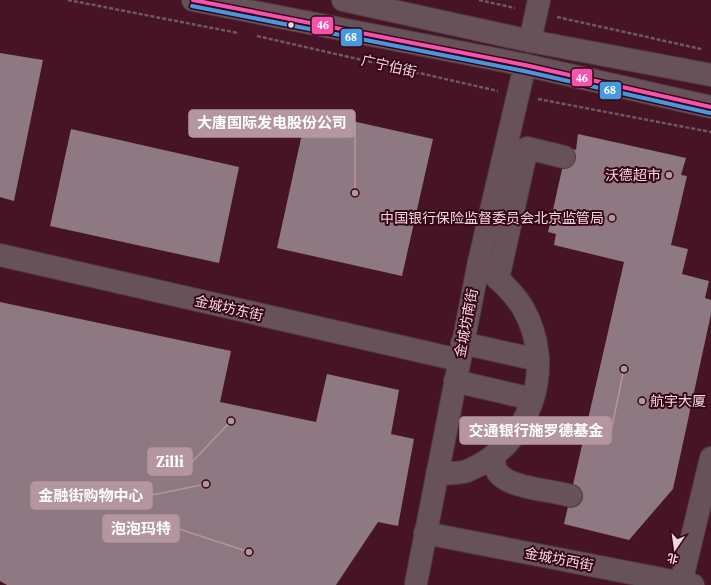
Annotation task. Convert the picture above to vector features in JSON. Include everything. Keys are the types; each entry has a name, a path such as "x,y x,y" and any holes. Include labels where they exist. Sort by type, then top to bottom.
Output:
{"street":[{"name":"广宁伯街","path":"193,0 525,65 711,107"},
{"path":"343,0 530,41 711,75"},
{"path":"530,41 538,6"},
{"name":"金城坊南街","path":"416,583 478,262 525,65"},
{"path":"498,279 527,148 564,157"},
{"name":"金城坊东街","path":"0,255 459,361"},
{"path":"436,474 465,472 496,453 516,433 524,421 538,378 538,360 533,334 523,308 498,279 478,262"},
{"path":"459,361 538,360"},
{"path":"459,361 532,399"},
{"path":"496,453 494,461 495,470 502,478 513,483 571,496"},
{"path":"690,584 711,458"},
{"path":"690,584 711,522"},
{"name":"金城坊西街","path":"425,533 690,584"}],"path":[{"path":"68,0 243,34"},
{"path":"479,0 538,6 703,50"},
{"name":"广宁伯街","path":"250,35 518,95 711,132"}],"shaded area":[{"path":"0,0 711,0 711,585 0,585"}],"building":[{"path":"0,53 43,60 14,201 0,197"},
{"path":"307,111 433,139 402,276 277,248"},
{"path":"71,129 239,167 219,263 50,226"},
{"name":"航宇大厦","path":"578,134 686,158 681,175 687,176 671,245 688,249 682,274 709,281 705,298 711,300 711,314 673,489 629,540 564,524 624,262 554,245 556,234 548,232 567,147 576,150"},
{"path":"0,302 231,351 220,402 316,422 327,374 399,390 391,434 414,439 398,526 378,522 336,585 7,585 0,581"}],"transit line":[{"name":"46","path":"193,0 525,65 711,107"},
{"name":"68","path":"192,6 524,71 710,113"}],"place":[{"name":"沃德超市","path":"669,175"},
{"name":"大唐国际发电股份公司","path":"355,193"},
{"name":"中国银行保险监督委员会北京监管局","path":"612,218"},
{"name":"交通银行施罗德基金","path":"624,369"},
{"name":"航宇大厦","path":"642,401"},
{"name":"Zilli","path":"231,421"},
{"name":"金融街购物中心","path":"206,484"},
{"name":"泡泡玛特","path":"249,552"}]}
